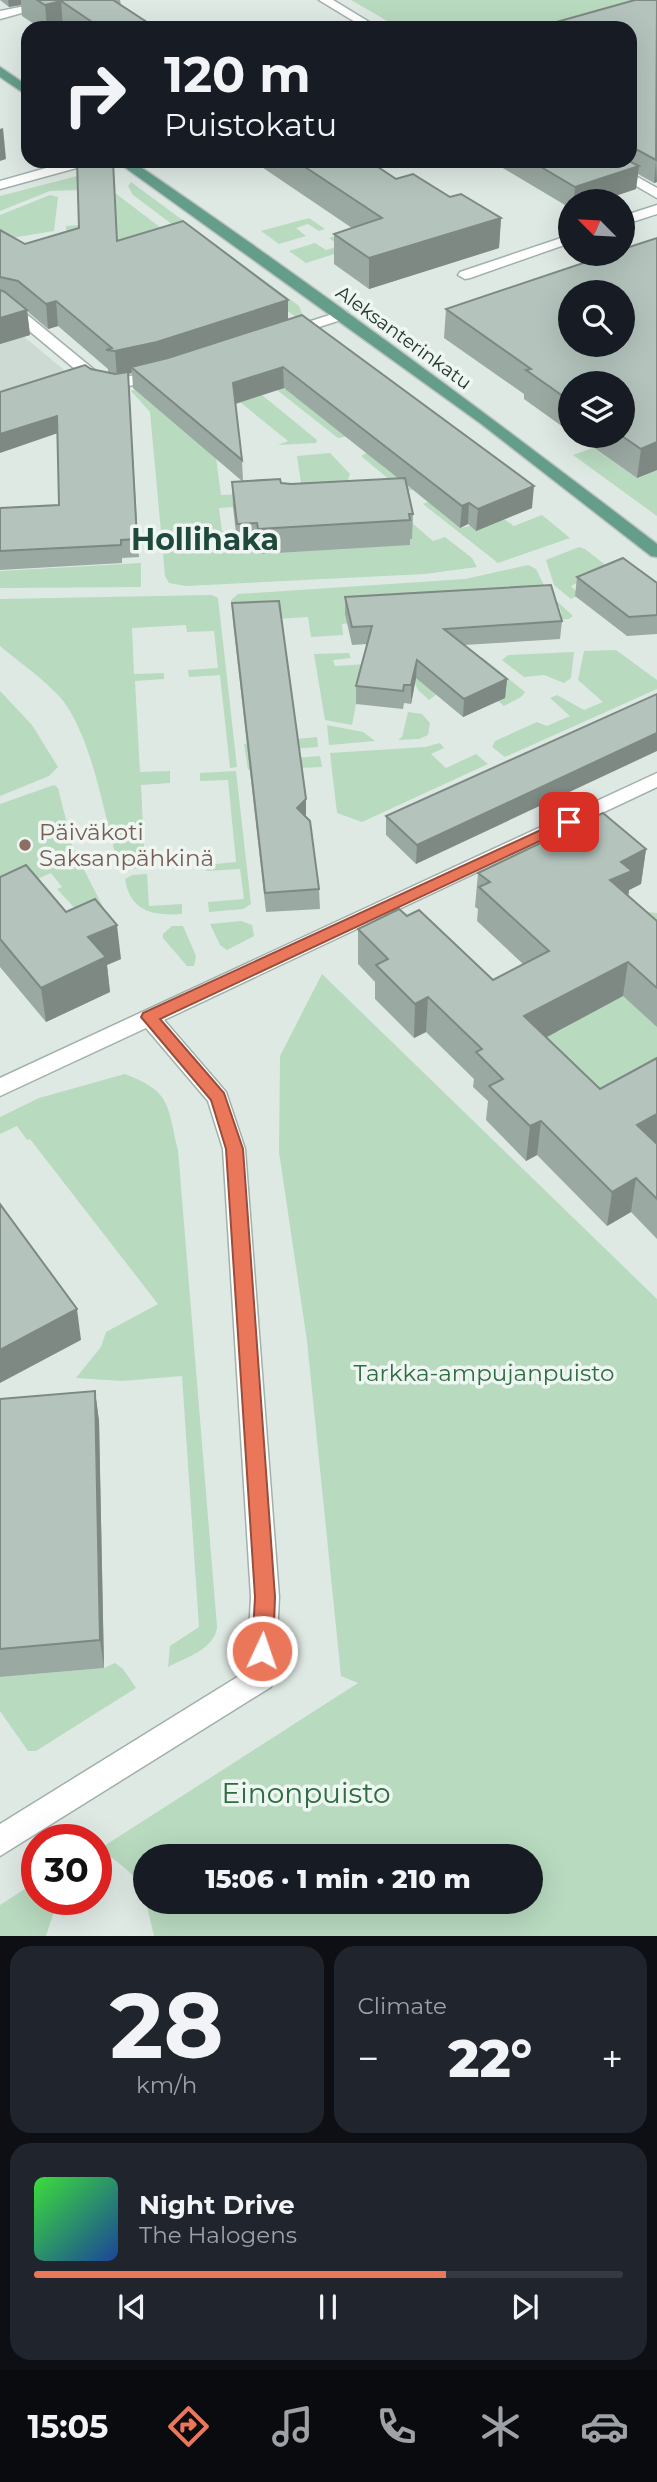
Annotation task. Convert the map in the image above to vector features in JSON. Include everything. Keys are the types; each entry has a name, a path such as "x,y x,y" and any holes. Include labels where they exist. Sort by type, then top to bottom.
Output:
{"main road":[{"path":"0,71 21,87"},
{"name":"Aleksanterinkatu","path":"133,168 233,236 486,420 657,552"}],"street":[{"path":"325,0 361,21"},
{"path":"0,15 25,9"},
{"path":"0,185 61,168"},
{"path":"612,168 657,194"},
{"path":"635,217 657,209"},
{"path":"465,275 558,243"},
{"path":"0,307 14,311 98,381 117,384 175,370"},
{"path":"278,336 342,315"},
{"path":"0,1088 657,779"},
{"path":"0,1842 261,1678 265,1597 234,1149 218,1098 149,1017"}],"shaded area":[{"path":"0,317 69,374 0,397"}],"green space":[{"path":"351,0 657,0 582,21 387,21"},
{"path":"85,174 115,182 80,183 79,190 50,191 0,211 0,196"},
{"path":"131,182 299,306 303,316 300,319 293,315 133,195 128,186"},
{"path":"115,193 173,237 162,252 66,235 66,226 80,225"},
{"path":"50,195 58,197 54,231 11,238 0,235 0,215"},
{"path":"309,218 325,229 319,231 308,224 296,228 306,236 279,244 261,231"},
{"path":"335,236 353,248 306,263 289,251 315,243 326,250 340,246 329,238"},
{"path":"277,382 329,423 337,421 346,428 373,419 381,425 408,415 429,431 403,440 411,447 384,457 389,462 382,466 413,490 403,491 361,456 392,439 378,430 367,437 364,434 338,438 272,386"},
{"path":"149,384 216,457 221,495 243,494 280,504 219,508 222,531 236,530 238,550 258,549 259,553 408,539 411,522 433,541 445,537 472,558 477,567 425,574 186,586 169,583 165,576 150,412 131,391"},
{"path":"262,395 317,440 316,443 278,445 288,441 240,402"},
{"path":"593,448 637,478 657,470 657,516 573,455"},
{"path":"330,453 350,474 346,485 302,490 297,456"},
{"path":"428,502 460,528 504,519 514,526 542,515 570,538 498,563 423,504"},
{"path":"579,547 621,577 584,580 571,586 580,595 571,599 554,585 546,560"},
{"path":"141,563 141,587 0,588 0,571"},
{"path":"528,565 536,569 548,593 573,616 555,620 553,615 562,614 559,606 551,606 342,624 343,635 311,637 308,617 233,622 231,600 238,594 465,579"},
{"path":"212,595 218,598 237,767 230,768 220,675 189,677 188,670 218,668 214,631 187,632 186,625 132,628 134,674 164,673 164,679 135,681 140,772 170,771 170,783 141,785 145,868 124,869 119,866 88,752 70,711 51,688 0,646 0,599"},
{"path":"616,650 657,680 657,689 505,757 492,747 495,741 537,722 547,726 570,716 550,698 557,695 584,710 603,702 578,680 584,651"},
{"path":"574,652 571,678 564,683 544,675 524,677 502,660 508,655"},
{"path":"349,653 351,658 333,660 335,666 482,657 525,692 504,706 498,701 505,697 437,694 429,700 418,690 412,677 357,699 352,725 325,720 314,654"},
{"path":"0,691 32,725 58,767 49,776 0,796"},
{"path":"408,712 422,714 430,723 428,735 419,739 398,740 402,737"},
{"path":"327,725 363,732 375,741 329,745"},
{"path":"317,737 318,747 267,751 268,760 320,756 322,767 248,770 244,744"},
{"path":"440,743 444,748 431,754 446,768 476,754 488,764 362,822 337,813 330,753 425,747"},
{"path":"236,771 251,904 243,909 209,912 208,902 244,899 240,869 206,871 205,865 236,862 228,780 200,781 200,773"},
{"path":"54,785 58,788 73,848 102,905 84,918 57,889 62,887 51,873 22,886 0,913 0,804"},
{"path":"147,874 149,906 182,904 182,914 153,913 132,899 125,879 132,875"},
{"path":"647,912 657,913 657,1067 604,1093 541,1035 559,1031 585,1016 512,977"},
{"path":"241,921 252,925 254,936 227,950 220,945 210,924"},
{"path":"172,926 183,926 196,956 194,966 187,966 163,938 163,934"},
{"name":"Tarkka-ampujanpuisto","path":"322,974 657,1299 657,1936 154,1936 149,1914 543,1914 543,1844 133,1844 133,1876 112,1857 112,1841 358,1683 341,1676 307,1341 279,1152 280,1056"},
{"path":"125,1074 152,1087 160,1094 169,1111 178,1150 217,1627 215,1635 205,1647 168,1667 170,1646 199,1627 182,1376 122,1381 76,1378 101,1347 106,1332 158,1304 30,1139 27,1140 17,1126 0,1134 0,1117 39,1098"},
{"path":"115,1663 123,1669 136,1688 36,1751 28,1751 0,1711 0,1677 104,1668"},
{"path":"21,1891 21,1915 53,1915 46,1936 0,1936 0,1905"}],"building":[{"path":"37,0 113,0 145,21 91,21 61,1 45,5"},
{"path":"635,0 657,0 656,160 637,150 637,21 560,21"},
{"path":"77,168 113,168 117,241 183,221 288,300 157,342 115,351 106,350 112,348 56,301 46,304 18,281 0,277 0,230 25,244 79,228"},
{"path":"307,168 380,168 396,179 413,174 450,197 461,194 501,218 369,258 334,234 382,218"},
{"path":"543,168 633,168 575,187"},
{"path":"657,238 657,442 641,449 635,445 635,371 558,371 558,393 526,370 531,369 446,309 574,266 635,266 635,245"},
{"path":"0,290 5,292 27,310 0,318"},
{"path":"302,315 534,486 478,509 469,503 462,506 283,367 233,383 242,460 131,367 168,358"},
{"path":"85,365 91,369 115,374 128,372 137,539 121,540 121,545 0,551 0,508 59,505 57,416 0,434 0,392"},
{"path":"405,478 413,514 409,514 410,520 258,529 257,523 237,524 232,482 280,479 281,483 291,484"},
{"path":"623,558 657,583 657,615 629,617 577,577"},
{"path":"551,585 562,621 444,629 507,679 464,699 417,660 411,685 404,685 403,691 356,686 372,626 352,627 345,597"},
{"path":"279,601 306,799 297,808 310,821 319,889 265,893 232,603"},
{"path":"657,694 657,733 417,845 386,816"},
{"path":"603,813 646,849 621,862 632,871 610,880 657,921 657,988 628,962 524,1016 600,1089 657,1058 657,1114 637,1125 657,1144 657,1199 636,1178 612,1192 541,1121 530,1126 489,1086 503,1079 476,1052 482,1049 428,997 415,1004 376,965 388,959 358,929 399,909 407,916 419,910 493,980 549,951 479,887 490,882 478,873"},
{"path":"26,865 66,912 95,899 117,925 88,937 106,957 41,988 0,939 0,877"},
{"path":"0,1204 77,1309 0,1350"},
{"path":"95,1391 100,1640 0,1649 0,1399"}],"place":[{"name":"Päiväkoti Saksanpähkinä","path":"25,845"}],"district":[{"name":"Hollihaka","path":"205,540"}],"route":[{"path":"262,1651 265,1597 234,1149 218,1098 149,1017 569,822"}],"park label":[{"name":"Einonpuisto","path":"306,1793"}]}
